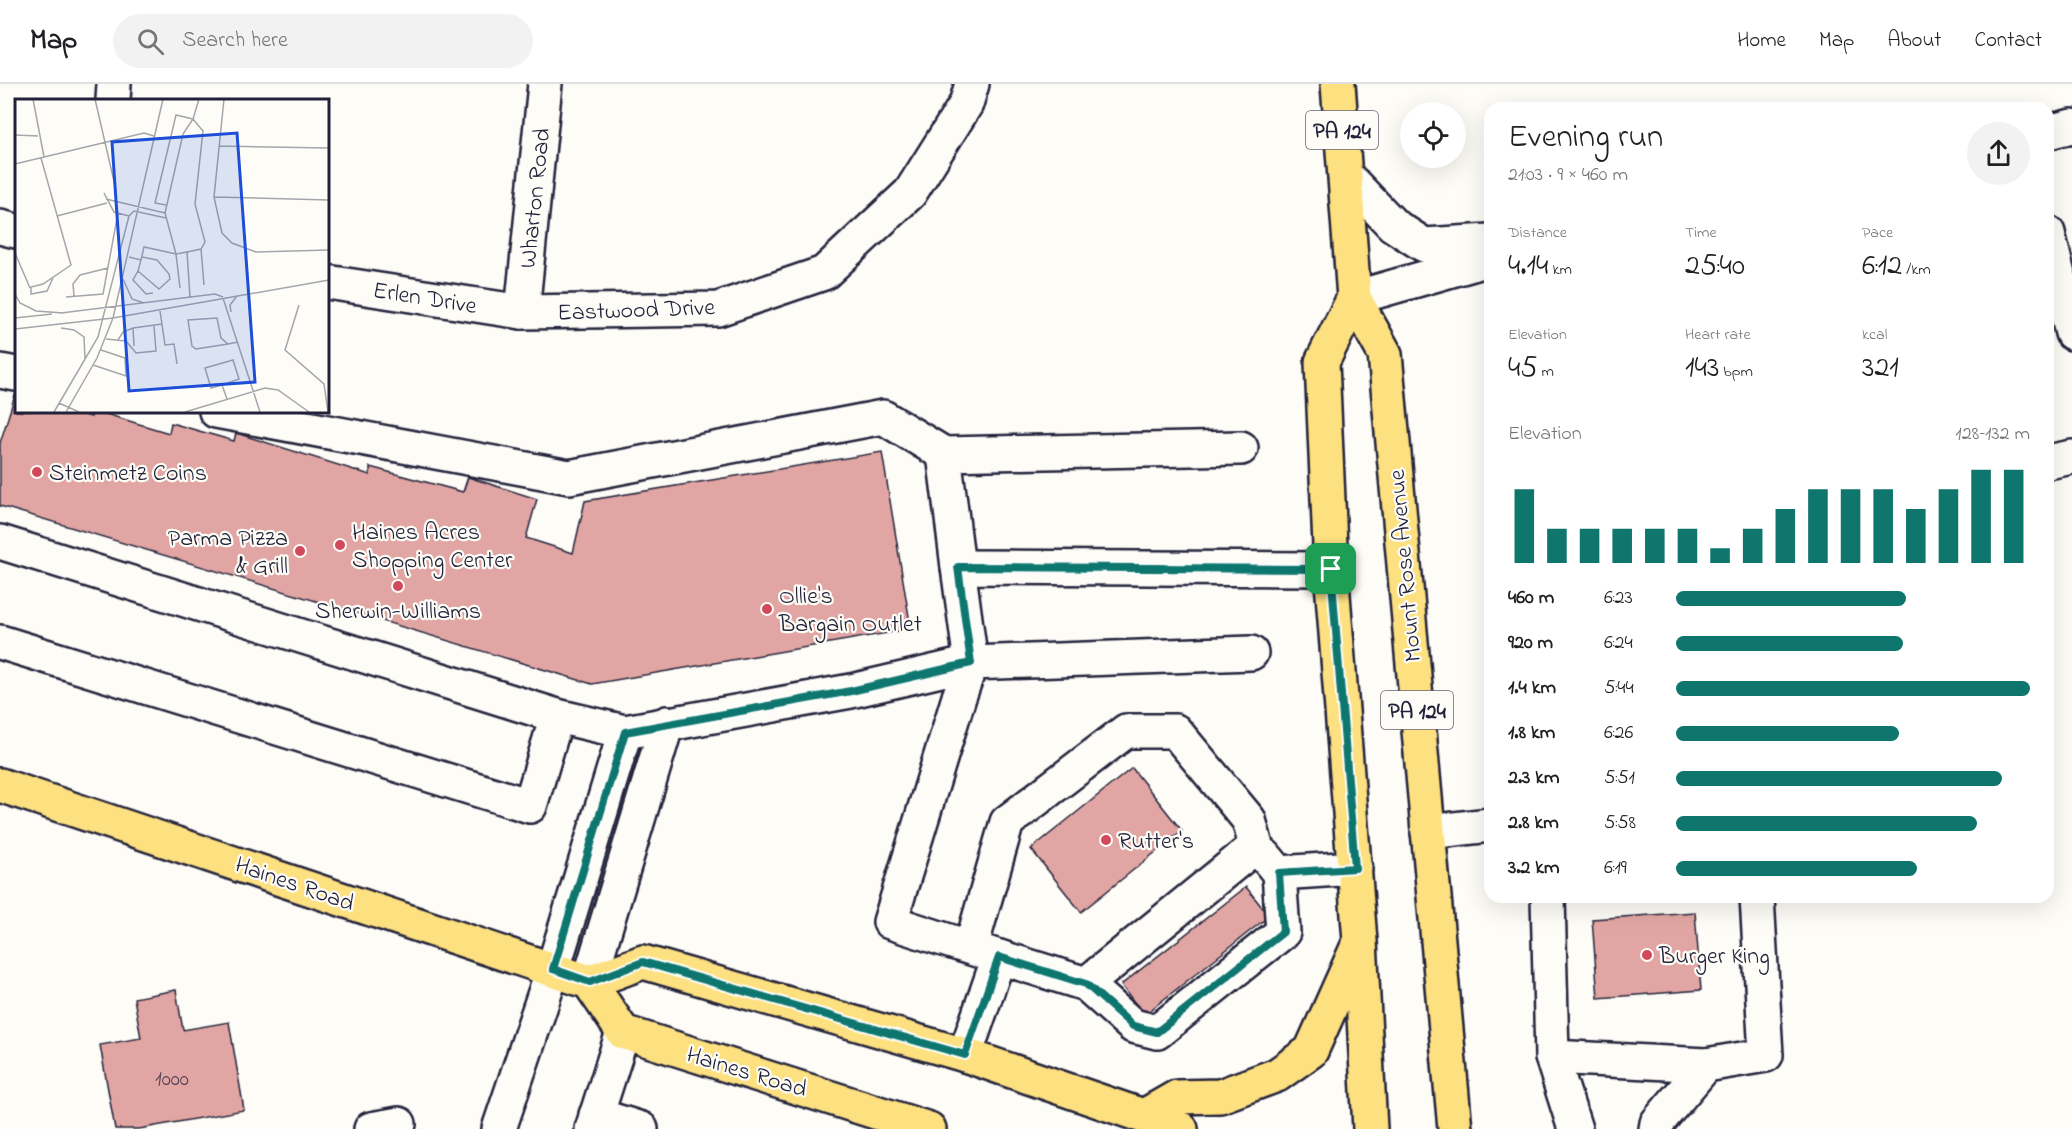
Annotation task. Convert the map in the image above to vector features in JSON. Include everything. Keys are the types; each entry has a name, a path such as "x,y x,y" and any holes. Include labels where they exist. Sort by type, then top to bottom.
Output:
{"main road":[{"name":"Mount Rose Avenue","path":"1338,84 1354,298 1385,354 1455,1129"},
{"path":"1354,298 1322,362 1331,569 1355,868 1370,1129"},
{"name":"Haines Road","path":"0,785 590,982"},
{"path":"1144,1116 1177,1097 1220,1096 1277,1075 1311,1051 1360,941"},
{"path":"623,1032 590,982 643,962 965,1055 1181,1129"},
{"name":"Haines Road","path":"623,1032 929,1129"}],"street":[{"path":"113,99 114,84"},
{"name":"Wharton Road","path":"522,312 545,84"},
{"name":"Eastwood Drive","path":"522,312 718,309 824,273 910,193 966,104 972,84"},
{"path":"2054,130 2072,126"},
{"path":"1346,175 1393,225 1424,244 1484,241"},
{"path":"0,227 15,231"},
{"path":"2054,258 2072,333"},
{"path":"1354,298 1484,261"},
{"name":"Erlen Drive","path":"328,282 522,312"},
{"path":"0,371 15,374"},
{"path":"221,412 569,477 883,417 944,454 1241,448"},
{"path":"944,454 971,663 890,922 985,952 1086,984 1133,1026 1157,1032 1283,932 1279,873 1256,846 1249,820 1175,731 1126,731 1007,822 985,952 965,1055"},
{"path":"2054,461 2072,457"},
{"path":"0,542 557,717 625,732 851,691 971,663 1251,653"},
{"path":"958,567 1331,569"},
{"path":"0,642 530,806 557,717"},
{"path":"590,982 667,723"},
{"path":"499,1129 553,969 625,732"},
{"path":"1428,832 1484,826"},
{"path":"1086,984 1256,846"},
{"path":"1279,873 1355,868"},
{"path":"1548,903 1552,1058 1575,1129"},
{"path":"1552,1058 1706,1065 1766,1055 1757,903"},
{"path":"623,1032 594,1122 641,1129"},
{"path":"1656,1129 1657,1123 1706,1065"}],"building":[{"name":"Haines Acres Shopping Center","path":"15,395 15,412 74,412 91,417 93,412 99,412 169,433 171,423 234,441 236,433 370,475 370,467 463,492 468,477 537,499 526,538 573,553 585,501 882,452 911,629 592,684 0,506 0,443"},
{"name":"Rutter's","path":"1132,768 1182,831 1081,912 1031,849"},
{"path":"1246,887 1269,916 1144,1015 1121,985"},
{"name":"Burger King","path":"1695,912 1701,990 1598,998 1592,919"},
{"path":"176,990 183,1030 229,1022 244,1110 139,1129 115,1129 100,1045 141,1038 134,998"}],"place":[{"name":"Steinmetz Coins","path":"37,472"},
{"name":"Haines Acres Shopping Center","path":"340,545"},
{"name":"Parma Pizza & Grill","path":"300,551"},
{"name":"Sherwin-Williams","path":"398,586"},
{"name":"Ollie's Bargain Outlet","path":"767,609"},
{"name":"Rutter's","path":"1106,840"},
{"name":"Burger King","path":"1647,955"}],"route":[{"path":"958,567 1331,569 1355,868 1279,873 1283,932 1157,1032 1133,1026 1086,984 999,957 965,1055 643,962 590,982 553,969 625,732 851,691 971,663 958,567"}]}
